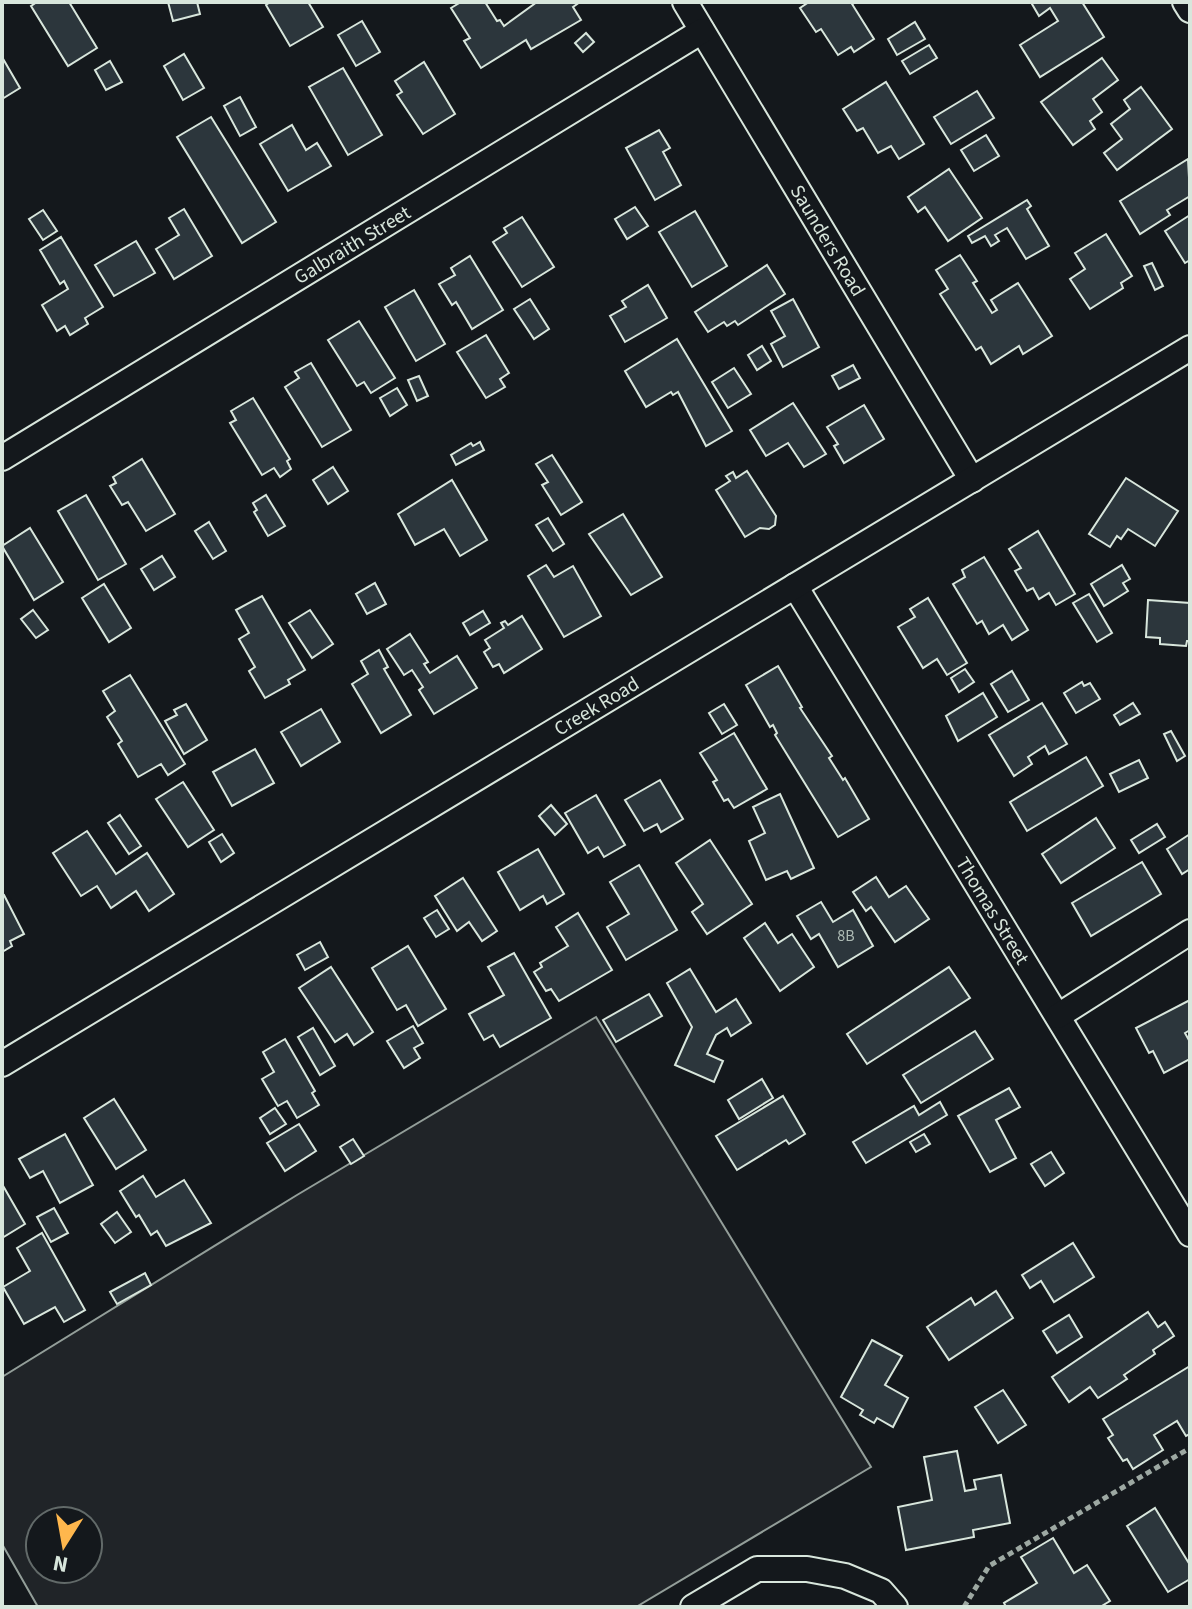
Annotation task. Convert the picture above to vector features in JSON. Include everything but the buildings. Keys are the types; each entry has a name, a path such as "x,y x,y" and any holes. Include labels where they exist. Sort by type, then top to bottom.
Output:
{"street":[{"name":"Saunders Road","path":"685,2 972,480"},
{"path":"1185,2 1190,10"},
{"name":"Galbraith Street","path":"2,458 702,31"},
{"name":"Creek Road","path":"2,1064 1190,348"},
{"name":"Thomas Street","path":"795,586 1190,1234"},
{"path":"1058,1016 1190,932"},
{"path":"693,1607 757,1569 807,1569 845,1576 881,1591 895,1607"}],"path":[{"path":"964,1607 989,1566 1190,1448"}],"shaded area":[{"path":"596,1017 871,1467 636,1607 38,1607 25,1585 104,1585 104,1505 24,1505 24,1582 2,1544 2,1377 297,1195"}]}
